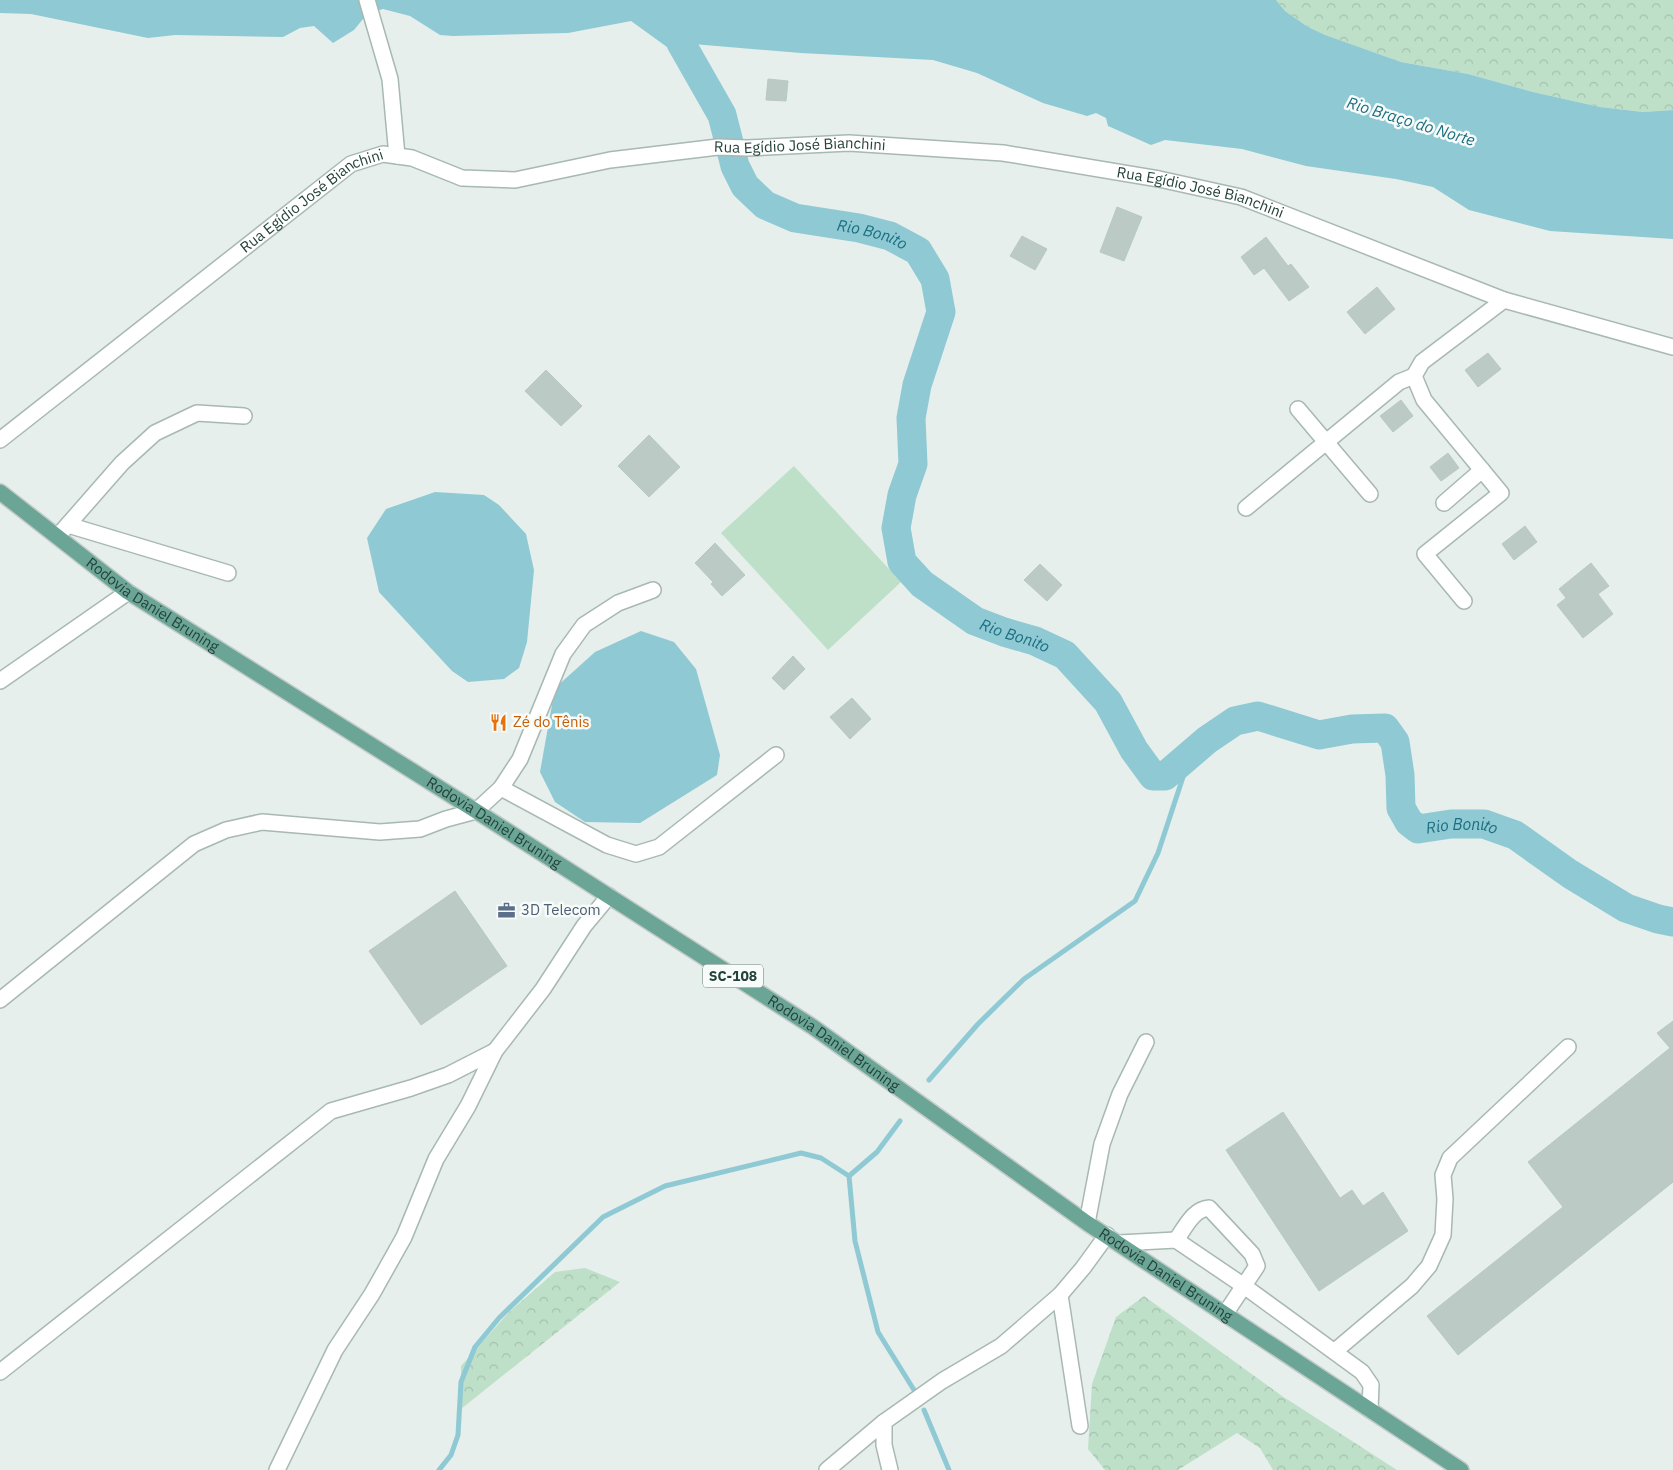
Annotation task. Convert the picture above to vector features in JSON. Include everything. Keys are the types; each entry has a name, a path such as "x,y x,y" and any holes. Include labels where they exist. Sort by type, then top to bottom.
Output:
{"main road":[{"name":"Rodovia Daniel Bruning","path":"0,492 63,531 128,592 476,811 813,1027 1087,1223 1461,1470"}],"street":[{"path":"367,0 390,79 397,156"},
{"name":"Rua Egídio José Bianchini","path":"0,440 351,164 383,154 412,158 462,178 515,180 610,160 718,147 747,148 849,143 1003,153 1159,179 1241,198 1504,300 1673,346"},
{"path":"1246,508 1399,382 1414,376 1422,362 1504,300"},
{"path":"1414,376 1424,400 1501,493 1425,554 1464,601"},
{"path":"1298,409 1370,494"},
{"path":"228,573 63,531 122,463 155,433 197,413 244,416"},
{"path":"1444,503 1482,470"},
{"path":"0,1000 194,844 226,830 262,822 380,832 420,829 446,819 476,811 501,788 520,759 563,654 584,625 618,603 653,590"},
{"path":"2,677 128,592"},
{"path":"501,788 607,845 636,854 659,847 776,755"},
{"path":"277,1470 335,1350 372,1294 404,1237 436,1159 468,1106 495,1051 543,989 584,926 609,896"},
{"path":"1087,1223 1102,1144 1120,1094 1146,1042"},
{"path":"1335,1351 1412,1286 1429,1266 1443,1235 1445,1199 1443,1175 1450,1158 1568,1047"},
{"path":"0,1372 331,1111 411,1088 448,1075 495,1051"},
{"path":"1176,1240 1197,1212 1203,1208 1209,1208 1252,1254 1256,1261 1256,1266 1225,1314"},
{"path":"827,1470 884,1422 942,1381 1001,1346 1060,1295 1083,1268 1113,1239 1176,1240 1244,1286 1362,1372 1371,1385 1370,1410"},
{"path":"1060,1295 1080,1426"},
{"path":"884,1422 884,1445 890,1470"}],"green space":[{"path":"1276,0 1673,0 1673,110 1643,112 1600,107 1533,92 1468,74 1401,62 1324,35 1308,27 1285,11"},
{"path":"794,466 901,582 828,650 721,533"},
{"path":"585,1268 620,1282 461,1409 461,1366 509,1312 555,1272"},
{"path":"1144,1296 1282,1396 1397,1470 1273,1470 1260,1448 1237,1433 1178,1470 1105,1470 1088,1449 1092,1384 1116,1317"}],"water":[{"name":"Rio Braço do Norte","path":"0,0 1276,0 1285,11 1308,27 1401,62 1468,74 1533,92 1600,107 1643,112 1673,110 1673,239 1550,231 1469,210 1433,187 1396,179 1306,166 1242,149 1165,140 1151,145 1108,126 1106,118 1096,113 1087,116 1043,103 977,73 933,60 801,53 681,43 667,47 631,21 568,33 440,35 410,16 383,9 367,14 354,30 333,43 314,26 300,28 283,37 175,35 148,38 31,14 0,13"},
{"path":"435,492 484,495 499,505 526,534 534,570 527,642 519,668 504,679 468,682 452,671 379,592 367,538 386,509"},
{"path":"641,631 674,642 696,669 720,755 717,775 640,823 585,822 555,802 540,772 555,688 595,652"}],"building":[{"path":"768,79 788,81 786,101 766,100"},
{"path":"1117,207 1142,217 1124,261 1100,252"},
{"path":"1022,236 1047,249 1035,270 1010,256"},
{"path":"1266,237 1288,266 1291,264 1309,287 1289,301 1264,268 1254,275 1241,257"},
{"path":"1377,287 1395,309 1365,334 1347,312"},
{"path":"1488,353 1501,369 1478,387 1465,370"},
{"path":"546,370 582,406 561,426 525,391"},
{"path":"1401,400 1413,416 1393,432 1380,416"},
{"path":"649,435 680,467 649,497 618,466"},
{"path":"1448,453 1459,468 1441,481 1430,467"},
{"path":"1525,526 1537,542 1514,560 1502,544"},
{"path":"715,543 745,575 722,596 711,584 713,582 695,563"},
{"path":"1591,563 1609,586 1598,594 1613,614 1583,638 1557,605 1566,598 1559,589"},
{"path":"1040,564 1062,585 1047,601 1024,580"},
{"path":"793,656 805,669 784,690 772,678"},
{"path":"852,698 871,719 850,739 830,717"},
{"path":"455,891 507,966 421,1025 369,951"},
{"path":"1673,1021 1673,1182 1458,1355 1427,1316 1563,1207 1528,1162 1670,1048 1657,1033"},
{"path":"1283,1112 1340,1198 1352,1190 1363,1206 1383,1192 1408,1231 1319,1291 1226,1150"}],"waterway":[{"name":"Rio Bonito","path":"673,0 681,43 722,115 735,166 745,186 765,205 795,218 859,228 890,236 918,251 935,279 941,312 917,385 911,418 913,464 902,495 896,528 902,562 922,584 975,621 1035,641 1065,655 1108,702 1134,750 1153,776 1165,776 1207,740 1235,721 1258,716 1319,735 1352,729 1385,728 1395,742 1400,775 1401,808 1409,822 1418,829 1451,824 1484,824 1515,835 1570,874 1626,908 1673,922"},
{"path":"929,1080 978,1024 1024,979 1135,901 1158,853 1184,774 1181,762"},
{"path":"849,1176 877,1152 900,1121"},
{"path":"439,1470 451,1455 458,1435 461,1382 475,1347 499,1318 603,1217 665,1186 801,1153 821,1158 849,1176"},
{"path":"849,1176 855,1241 878,1332 914,1390"},
{"path":"924,1410 949,1470"}],"place":[{"name":"Zé do Tênis","path":"499,722"},
{"name":"3D Telecom","path":"507,910"}]}
